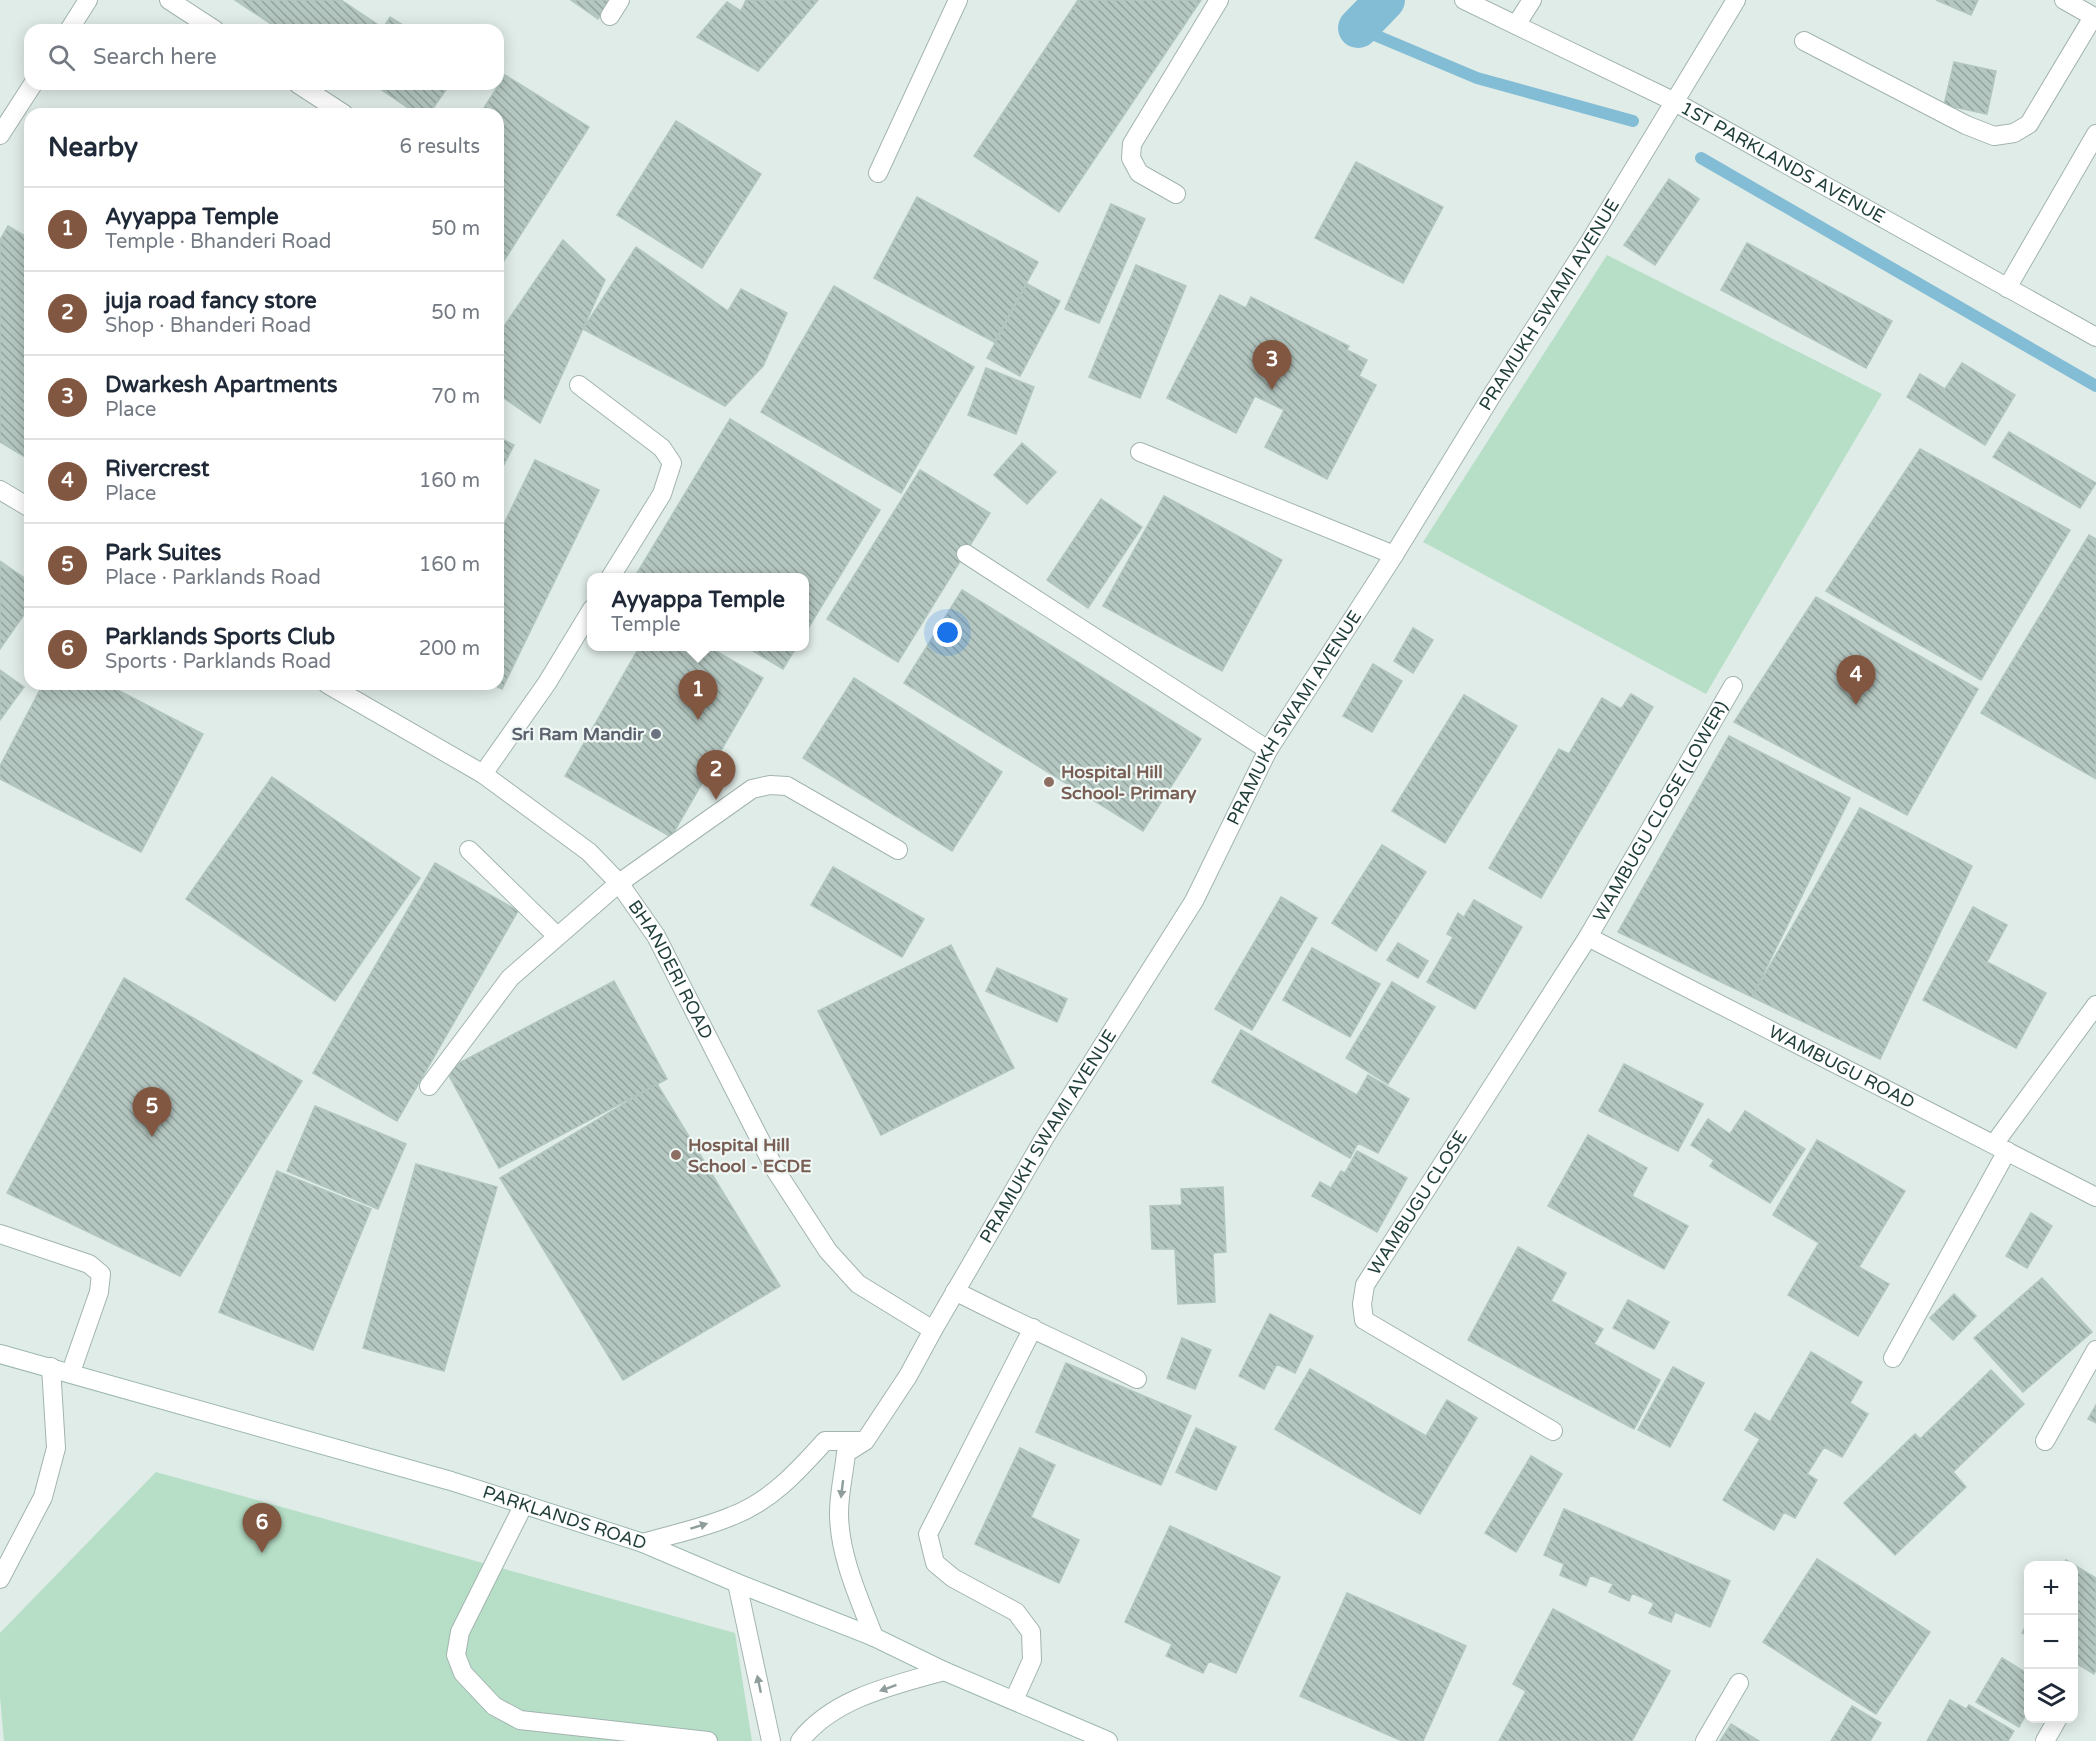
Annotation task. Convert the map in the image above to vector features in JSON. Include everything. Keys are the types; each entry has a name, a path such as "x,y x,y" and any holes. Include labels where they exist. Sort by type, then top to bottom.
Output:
{"street":[{"path":"73,24 88,0"},
{"path":"169,0 206,24"},
{"path":"610,16 620,0"},
{"path":"878,173 958,0"},
{"path":"1176,195 1139,173 1131,158 1132,144 1219,0"},
{"name":"1ST PARKLANDS AVENUE","path":"1464,0 1673,101 2096,337"},
{"path":"1516,25 1532,0"},
{"name":"PRAMUKH SWAMI AVENUE","path":"874,1637 856,1590 843,1546 839,1513 846,1453 865,1441 908,1376 955,1291 1046,1137 1194,901 1268,750 1394,555 1592,238 1736,0"},
{"path":"1804,41 1966,125 1994,136 2014,133 2029,124 2094,17 2064,0"},
{"path":"0,135 29,90"},
{"path":"307,90 335,108"},
{"path":"2007,288 2096,134"},
{"path":"579,385 662,448 672,463 662,494 613,573"},
{"path":"1140,452 1394,555"},
{"path":"0,490 24,504"},
{"path":"966,554 1268,750"},
{"path":"483,774 547,683 587,616"},
{"name":"WAMBUGU CLOSE (LOWER)","path":"1588,937 1733,686"},
{"name":"BHANDERI ROAD","path":"337,690 483,774 589,852 619,883 656,936 776,1171 828,1251 858,1284 933,1330"},
{"path":"429,1086 510,978 619,883 752,789 771,785 787,786 898,850"},
{"path":"469,850 557,936"},
{"name":"WAMBUGU ROAD","path":"1588,937 2096,1197"},
{"name":"WAMBUGU CLOSE","path":"1553,1431 1364,1320 1362,1304 1365,1286 1588,937"},
{"path":"1893,1358 2000,1147 2096,1005"},
{"path":"0,1234 89,1264 100,1274 99,1292 71,1372"},
{"path":"955,1291 1137,1379"},
{"path":"1014,1700 1032,1660 1031,1632 1016,1612 953,1578 935,1563 928,1534 1033,1328"},
{"path":"2045,1441 2096,1350"},
{"name":"PARKLANDS ROAD","path":"0,1354 71,1372 451,1481 643,1543 874,1637 944,1671 1108,1741"},
{"path":"0,1579 44,1497 56,1448 51,1367"},
{"path":"643,1543 733,1516 767,1497 794,1476 825,1441 865,1441"},
{"path":"524,1504 460,1632 456,1655 463,1673 494,1706 520,1720 708,1741"},
{"path":"737,1583 771,1741"},
{"path":"800,1741 825,1716 859,1698 897,1684 944,1671"},
{"path":"1705,1741 1739,1683"},
{"path":"2045,1741 2056,1723"}],"green space":[{"path":"1607,255 1882,394 1706,694 1423,542"},
{"path":"156,1472 735,1633 752,1741 4,1741 0,1697 0,1633"}],"building":[{"path":"235,0 341,0 377,24 271,24"},
{"path":"571,0 611,0 598,19"},
{"path":"746,0 818,0 758,71 697,37 727,2 741,11"},
{"path":"1078,0 1201,0 1059,212 974,156"},
{"path":"1936,0 1978,0 1971,15"},
{"path":"390,17 401,24 386,24"},
{"path":"1954,62 1996,71 1987,114 1944,105"},
{"path":"505,75 589,127 504,261 504,108 484,108 495,90 504,90"},
{"path":"382,90 446,90 433,108 408,108"},
{"path":"676,121 761,174 702,268 617,215"},
{"path":"1356,162 1443,207 1403,283 1315,238"},
{"path":"1669,179 1699,199 1655,265 1624,245"},
{"path":"917,197 1038,262 994,342 874,278"},
{"path":"1111,204 1145,219 1099,323 1065,309"},
{"path":"8,226 24,235 24,456 0,442 0,240"},
{"path":"563,240 605,280 540,423 504,398 504,326"},
{"path":"1747,243 1892,321 1866,368 1721,290"},
{"path":"636,247 728,311 741,289 787,313 763,366 725,406 583,329"},
{"path":"1136,265 1186,286 1140,398 1089,377"},
{"path":"1027,284 1060,301 1020,376 987,358"},
{"path":"834,286 974,367 901,493 761,412"},
{"path":"1220,295 1246,308 1251,297 1349,346 1347,350 1367,360 1359,376 1376,385 1327,479 1265,447 1284,410 1255,396 1236,433 1167,398"},
{"path":"1962,363 2015,395 1985,445 1907,397 1920,374 1945,389"},
{"path":"986,368 1034,387 1016,434 968,415"},
{"path":"730,419 880,510 809,627 809,573 637,573"},
{"path":"2009,432 2096,483 2080,508 1993,457"},
{"path":"504,440 514,445 504,464"},
{"path":"1022,443 1056,472 1027,504 994,475"},
{"path":"1920,449 2070,530 1981,680 1826,591"},
{"path":"535,460 599,490 504,685 504,524"},
{"path":"920,470 990,513 898,662 827,619"},
{"path":"1164,496 1282,560 1222,671 1103,606"},
{"path":"1101,499 1142,527 1088,608 1047,580"},
{"path":"2089,535 2096,539 2096,779 1981,713"},
{"path":"0,561 24,578 24,615 0,649"},
{"path":"962,590 1201,739 1143,831 904,683"},
{"path":"1816,597 1978,689 1907,815 1734,722"},
{"path":"1413,628 1433,640 1413,673 1394,661"},
{"path":"637,651 716,651 763,678 671,837 565,776"},
{"path":"753,651 794,651 783,669"},
{"path":"1373,664 1402,681 1372,732 1343,716"},
{"path":"0,670 24,687 0,720"},
{"path":"854,678 1002,772 952,851 803,758"},
{"path":"40,690 118,690 203,734 141,852 0,779 0,766"},
{"path":"1631,694 1653,707 1541,898 1489,868 1559,749 1569,754 1602,698 1621,709"},
{"path":"1464,695 1517,726 1445,843 1392,811"},
{"path":"1729,736 1850,798 1752,997 1618,932"},
{"path":"272,777 420,878 335,1001 186,899"},
{"path":"1860,808 1972,866 1880,1059 1752,997"},
{"path":"1382,845 1426,872 1376,951 1332,923"},
{"path":"435,863 518,911 397,1121 313,1073"},
{"path":"833,867 924,919 902,957 811,905"},
{"path":"1281,897 1317,918 1252,1030 1215,1009"},
{"path":"1474,900 1522,927 1475,1009 1427,982 1453,937 1447,934 1458,913 1464,917"},
{"path":"1973,907 2007,925 1987,962 2046,993 2016,1048 1923,1000"},
{"path":"1398,943 1428,961 1418,978 1387,960"},
{"path":"951,945 1014,1068 881,1135 818,1011"},
{"path":"1312,948 1380,984 1350,1037 1283,1000"},
{"path":"997,968 1067,999 1057,1022 986,991"},
{"path":"124,978 302,1081 180,1276 7,1193"},
{"path":"614,981 667,1079 499,1168 446,1070"},
{"path":"1392,982 1435,1007 1388,1084 1346,1058"},
{"path":"1241,1030 1357,1095 1368,1075 1409,1099 1378,1153 1358,1143 1350,1158 1212,1082"},
{"path":"1624,1064 1703,1104 1678,1151 1599,1111"},
{"path":"657,1084 780,1286 623,1380 500,1178"},
{"path":"315,1106 406,1144 378,1209 287,1171"},
{"path":"1745,1111 1805,1149 1770,1203 1710,1166 1714,1160 1691,1145 1708,1119 1730,1134"},
{"path":"1588,1135 1647,1168 1632,1196 1688,1226 1664,1269 1548,1206"},
{"path":"1817,1140 1905,1191 1859,1267 1889,1284 1858,1336 1788,1295 1819,1243 1773,1215"},
{"path":"1357,1151 1407,1178 1377,1232 1312,1196 1320,1182 1331,1188 1341,1171 1345,1173"},
{"path":"416,1164 497,1187 444,1371 363,1348"},
{"path":"277,1171 371,1209 313,1350 219,1312"},
{"path":"1223,1187 1226,1252 1213,1253 1215,1302 1178,1304 1175,1249 1152,1249 1150,1206 1182,1205 1181,1189"},
{"path":"2031,1213 2052,1226 2027,1268 2006,1256"},
{"path":"1518,1247 1566,1273 1551,1301 1603,1329 1594,1344 1660,1380 1634,1429 1468,1340"},
{"path":"2042,1278 2092,1332 2023,1392 1974,1338"},
{"path":"1954,1294 1976,1316 1953,1340 1930,1318"},
{"path":"1628,1300 1669,1322 1654,1349 1613,1328"},
{"path":"1270,1314 1313,1336 1295,1373 1277,1364 1264,1389 1239,1376"},
{"path":"1182,1338 1211,1350 1195,1389 1167,1378"},
{"path":"1811,1352 1862,1382 1850,1403 1868,1414 1842,1457 1824,1447 1807,1474 1817,1480 1795,1518 1784,1512 1774,1530 1723,1500 1760,1439 1745,1430 1755,1413 1770,1422"},
{"path":"1066,1363 1191,1416 1161,1485 1036,1432"},
{"path":"1673,1367 1704,1383 1670,1447 1638,1430"},
{"path":"1310,1369 1426,1436 1447,1400 1477,1418 1420,1514 1275,1429"},
{"path":"1991,1370 2024,1404 1953,1472 1966,1487 1895,1555 1844,1503 1915,1434 1920,1439"},
{"path":"2096,1405 2096,1423 2088,1419"},
{"path":"1196,1428 1236,1447 1216,1490 1176,1472"},
{"path":"1020,1448 1055,1465 1031,1517 1079,1540 1059,1583 975,1544"},
{"path":"1531,1456 1562,1474 1516,1552 1485,1533"},
{"path":"1564,1509 1730,1581 1710,1627 1675,1612 1671,1622 1649,1613 1654,1603 1632,1593 1629,1601 1609,1592 1613,1584 1590,1575 1586,1586 1560,1575 1564,1564 1544,1555"},
{"path":"1170,1526 1280,1577 1236,1673 1209,1661 1203,1673 1166,1656 1172,1644 1125,1622"},
{"path":"1817,1559 1930,1632 1876,1714 1763,1642"},
{"path":"2078,1567 2096,1578 2096,1670 2094,1674 2078,1664"},
{"path":"1347,1593 1466,1646 1423,1741 1402,1741 1300,1696"},
{"path":"1553,1609 1670,1671 1632,1741 1499,1741 1526,1691 1513,1684"},
{"path":"2002,1658 2024,1672 2024,1718 2019,1727 1976,1702"},
{"path":"1950,1700 1966,1709 1969,1705 2014,1731 2008,1741 1927,1741"},
{"path":"1852,1706 1881,1723 1870,1741 1831,1741"},
{"path":"1731,1724 1759,1741 1720,1741"}],"waterway":[{"path":"1358,28 1385,0"},
{"path":"1358,28 1477,78 1633,121"},
{"path":"1701,158 2096,386"}],"place":[{"name":"Dwarkesh Apartments","path":"1272,390"},
{"name":"Rivercrest","path":"1856,705"},
{"name":"Ayyappa Temple","path":"698,720"},
{"name":"Sri Ram Mandir","path":"656,734"},
{"name":"Hospital Hill School- Primary","path":"1049,782"},
{"name":"juja road fancy store","path":"716,800"},
{"name":"Park Suites","path":"152,1137"},
{"name":"Hospital Hill School - ECDE","path":"676,1155"},
{"name":"Parklands Sports Club","path":"262,1553"}]}
